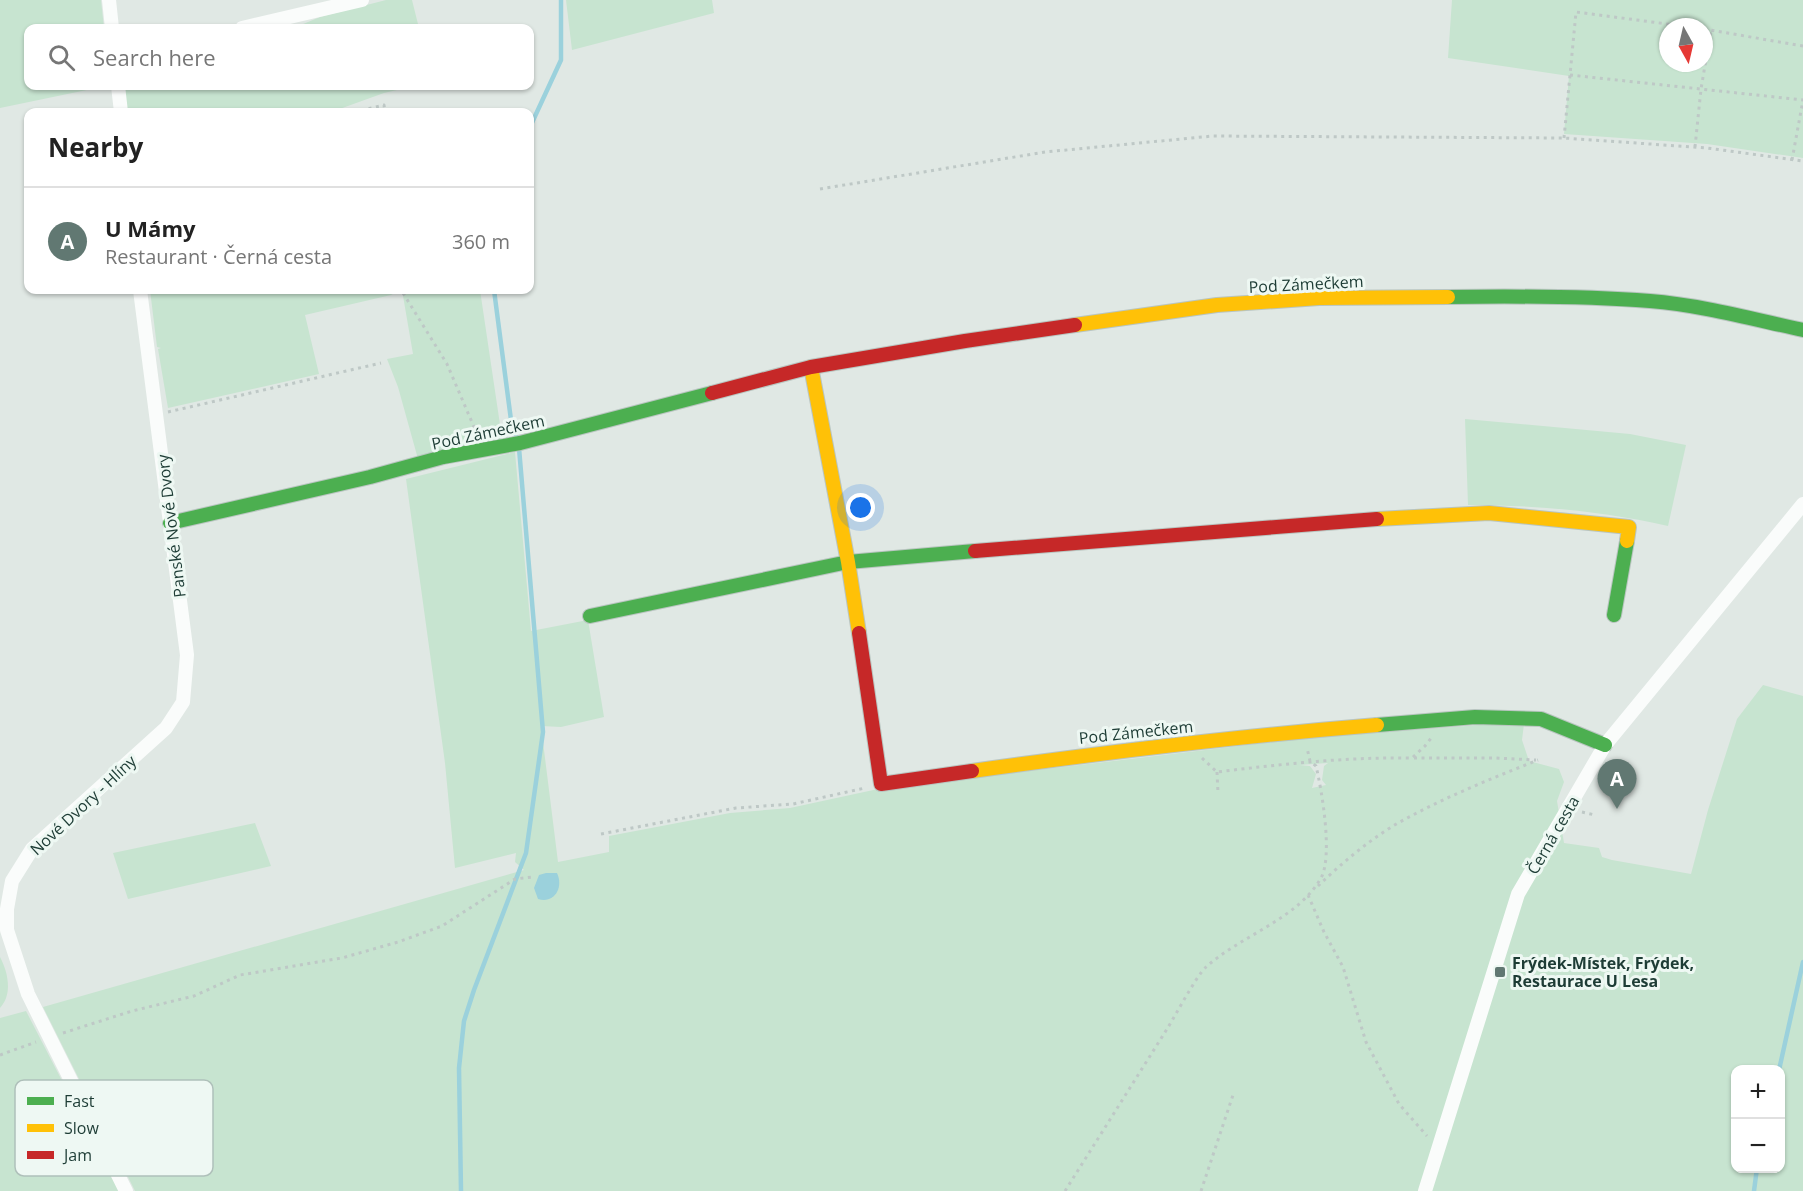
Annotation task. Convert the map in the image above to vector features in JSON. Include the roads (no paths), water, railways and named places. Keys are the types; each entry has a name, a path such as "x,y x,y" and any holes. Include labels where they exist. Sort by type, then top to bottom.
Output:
{"street":[{"path":"109,0 112,24"},
{"path":"259,24 362,0"},
{"path":"118,90 121,108"},
{"name":"Panské Nové Dvory","path":"142,294 187,655 183,702 166,728 143,748"},
{"name":"Pod Zámečkem","path":"170,523 370,477 443,457 518,444 812,367 1216,305 1319,298 1535,296 1651,301 1713,310 1803,330"},
{"path":"812,367 848,562"},
{"name":"Černá cesta","path":"1425,1191 1518,894 1605,745 1803,504"},
{"path":"590,616 848,562 1332,521 1489,513 1629,527 1614,615"},
{"name":"Pod Zámečkem","path":"848,562 881,784 1083,755 1187,743 1475,717 1541,719 1605,745"},
{"name":"Nové Dvory - Hlíny","path":"70,1080 28,994 7,930 6,909 12,881 32,849 143,748"},
{"name":"Nové Dvory - Hlíny","path":"118,1176 126,1191"}],"water":[{"path":"557,873 558,889 556,894 549,899 538,899 534,888 539,875"}],"waterway":[{"path":"534,118 561,60 561,0"},
{"path":"495,294 511,420 516,437"},
{"path":"461,1191 459,1068 464,1021 526,853 543,732 519,448"},
{"path":"1780,1065 1803,962"},
{"path":"1754,1191 1756,1173"}],"place":[{"name":"U Mámy","path":"1617,809"},
{"name":"Frýdek-Místek, Frýdek, Restaurace U Lesa","path":"1500,972"}]}
